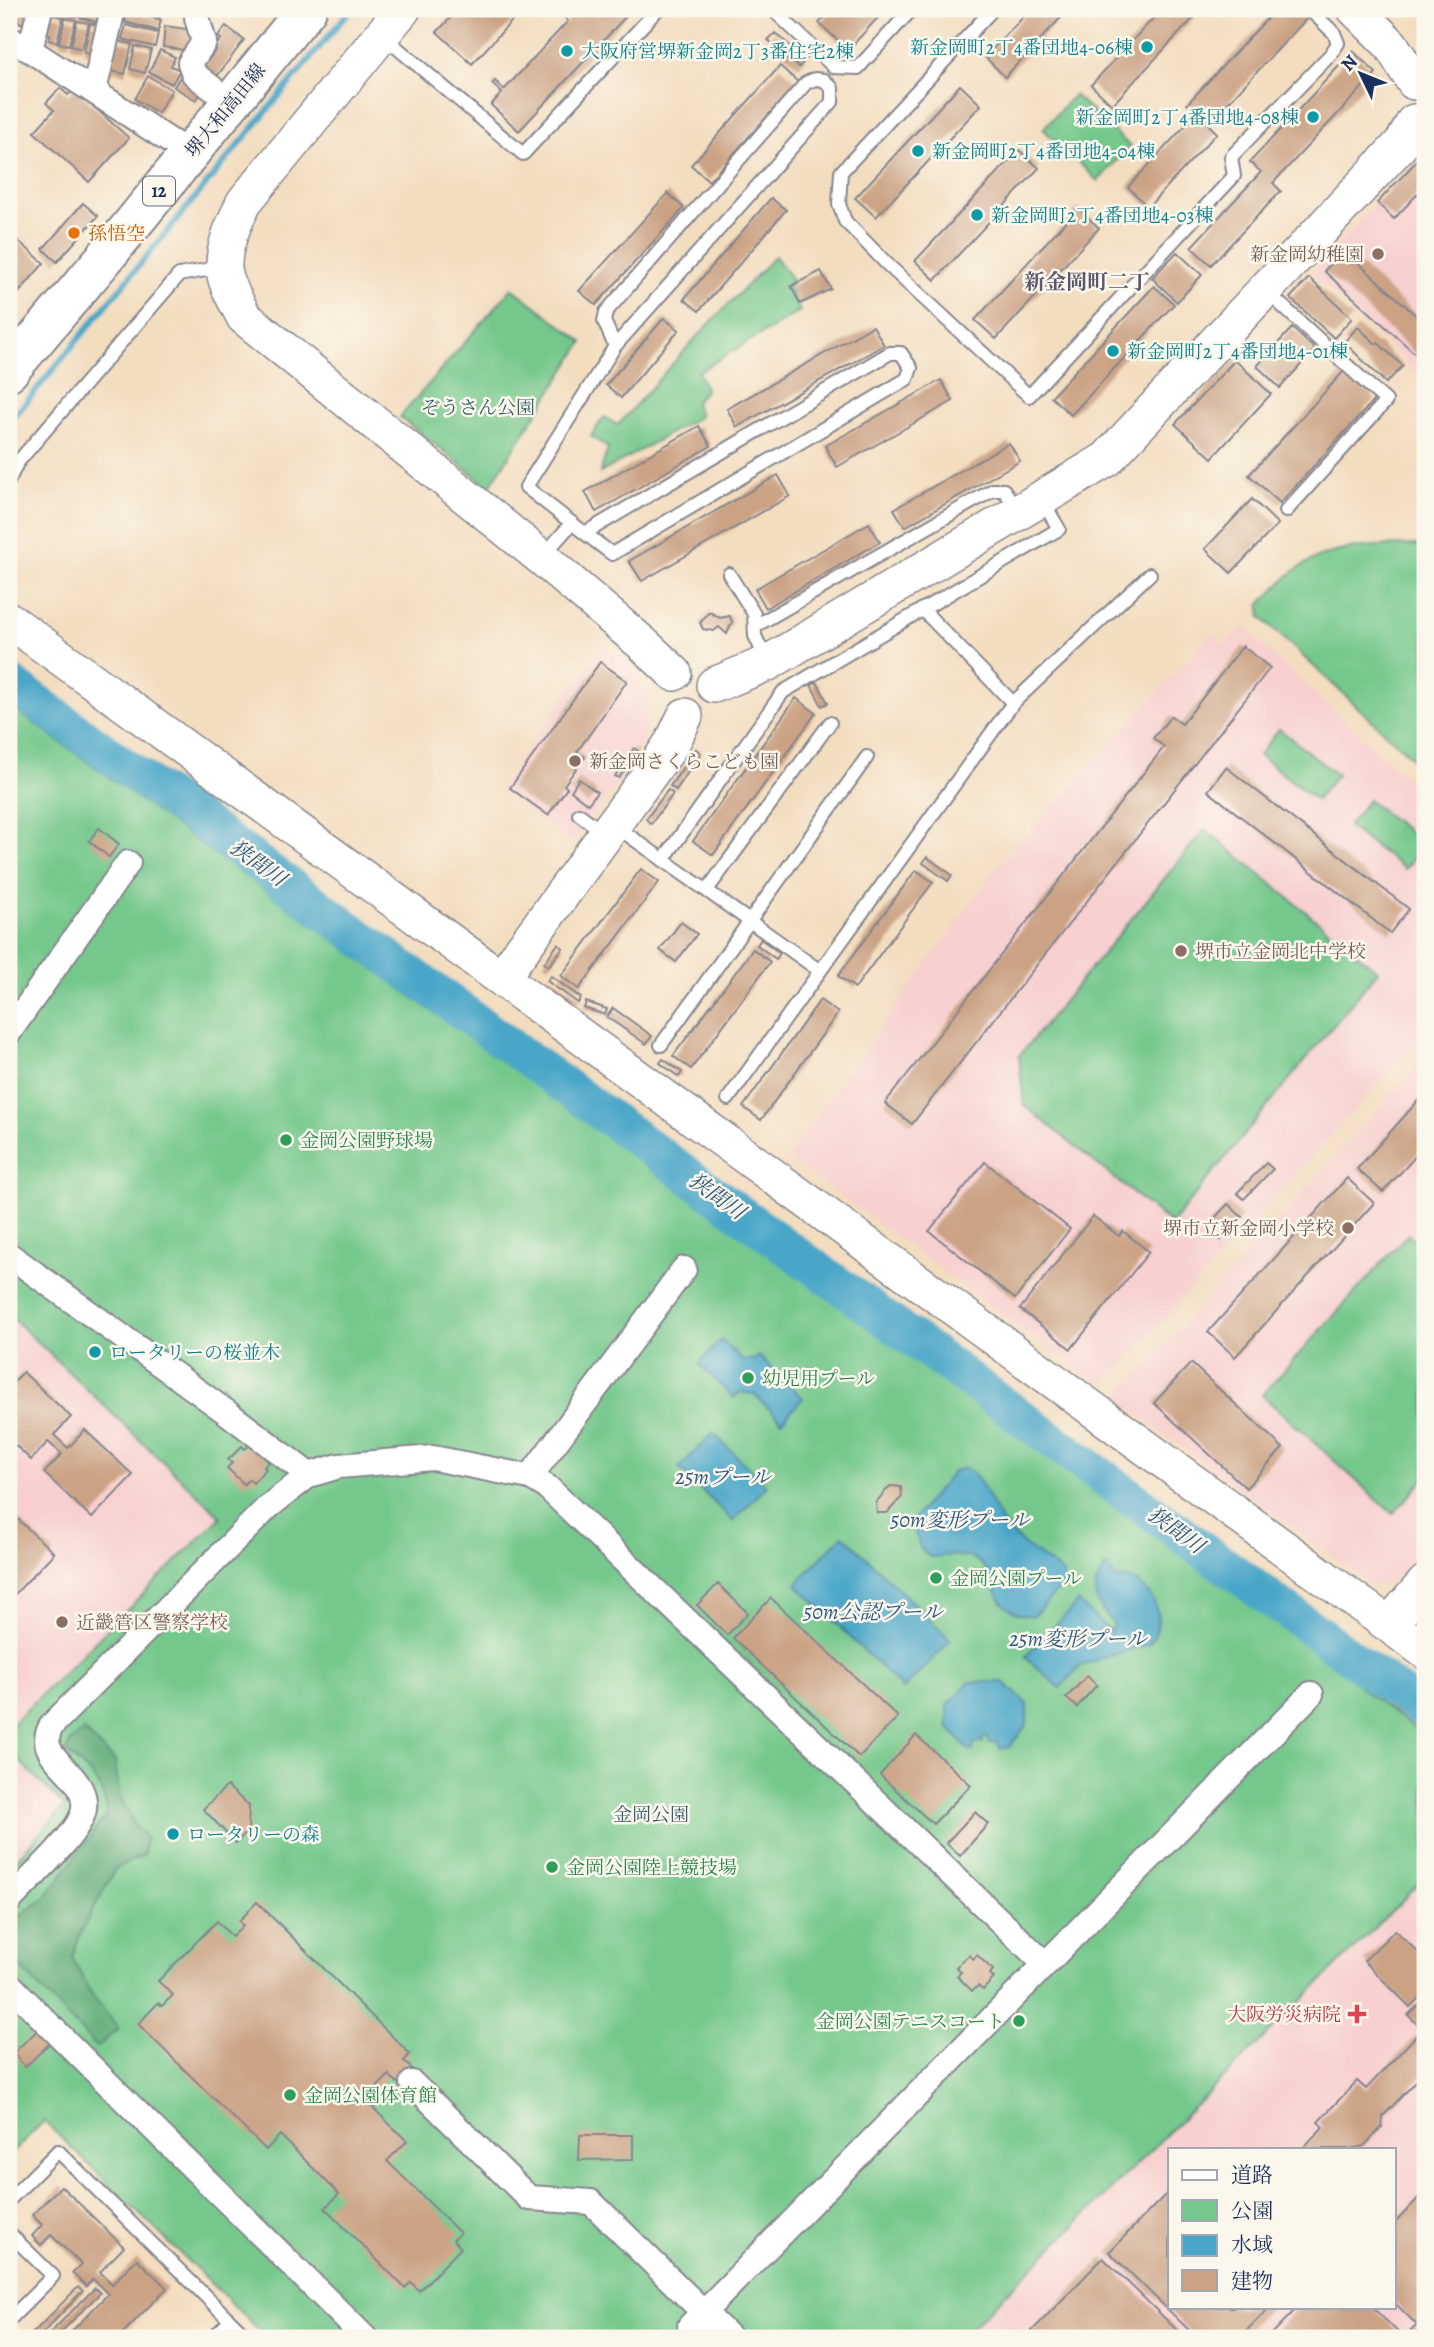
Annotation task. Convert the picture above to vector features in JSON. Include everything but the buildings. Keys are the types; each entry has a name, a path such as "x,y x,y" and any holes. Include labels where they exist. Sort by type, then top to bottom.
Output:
{"main road":[{"name":"堺大和高田線","path":"9,371 307,9"}],"street":[{"path":"40,9 19,44 190,154"},
{"path":"94,91 113,9"},
{"path":"199,9 197,18 204,42 190,63 194,74 231,103"},
{"path":"714,685 908,604 1031,506 1108,459 1420,123 1405,111 1403,104 1406,89 1419,80 1391,45 1355,9"},
{"path":"392,22 244,202 229,237 223,267 228,285 244,317 541,558 674,673"},
{"path":"9,620 1425,1651"},
{"path":"697,668 710,678 714,685 713,702 708,709 693,717 685,716 671,708 665,694 669,679 674,673 681,669 697,668"},
{"path":"502,977 673,741 685,716"},
{"path":"9,1032 128,863"},
{"path":"9,1255 219,1406 309,1475"},
{"path":"530,1477 684,1269"},
{"path":"9,1901 70,1836 84,1809 84,1796 76,1778 49,1752 46,1735 52,1725 268,1507 309,1475 339,1466 433,1458 530,1477 547,1487 1044,1963"},
{"path":"1389,1624 1425,1583"},
{"path":"697,2319 1311,1694"},
{"path":"9,1984 365,2338"},
{"path":"412,2084 529,2198 591,2202 697,2319 730,2338"}],"lane":[{"path":"392,22 523,154 658,9"},
{"path":"772,9 834,66 858,68 912,9"},
{"path":"993,9 841,172 839,204 845,221 889,266 1030,396 1234,176 1231,156 1331,54 1338,43 1335,33 1309,9"},
{"path":"584,533 890,353 901,353 907,359 911,368 907,379 612,554 584,533 526,487 615,346 832,102 832,88 824,80 815,79 806,83 606,312 604,321 615,346"},
{"path":"9,480 18,463 178,275 223,267"},
{"path":"1266,291 1386,401 1286,512"},
{"path":"755,626 993,490 1004,489 1031,506"},
{"path":"541,558 572,523"},
{"path":"729,574 754,614 755,636 768,663"},
{"path":"727,1099 1013,703 1150,575"},
{"path":"663,860 783,692 908,604 1013,703"},
{"path":"706,890 830,723"},
{"path":"660,1045 867,757"},
{"path":"579,814 663,860 820,971"},
{"path":"9,2200 58,2151 248,2338"},
{"path":"9,2233 53,2276 9,2320"},
{"path":"213,2338 230,2321"}],"shaded area":[{"name":"新金岡幼稚園","path":"1425,149 1425,367 1419,374 1311,273"},
{"name":"堺市立金岡北中学校","path":"1242,626 1425,796 1425,1033 1102,1387 791,1160 790,1153 996,869 1212,633 1225,645"},
{"name":"新金岡さくらこども園","path":"605,643 633,669 647,693 649,710 644,739 618,783 572,842 499,789"},
{"name":"堺市立新金岡小学校","path":"1425,1058 1425,1546 1391,1583 1372,1585 1116,1399"},
{"name":"近畿管区警察学校","path":"9,1315 221,1517 9,1727"},
{"path":"9,1751 66,1806 9,1867"},
{"name":"大阪労災病院","path":"1425,1878 1425,2338 961,2338"}],"green space":[{"path":"1074,95 1130,146 1098,181 1043,129"},
{"path":"775,256 793,281 788,285 800,311 698,372 706,389 695,403 700,416 600,473 608,448 591,436 604,417 618,425 692,342"},
{"name":"ぞうさん公園","path":"512,288 583,342 489,487 400,417"},
{"path":"1425,545 1425,770 1261,617 1260,605 1294,571 1324,556 1357,548"},
{"name":"金岡公園","path":"9,705 1336,1665 1371,1696 1425,1736 1425,1878 961,2338 267,2338 44,2121 9,2156 9,1867 65,1806 9,1751 9,1727 221,1517 9,1315"},
{"path":"1279,729 1337,775 1316,800 1259,755"},
{"path":"1368,800 1424,844 1405,869 1348,826"},
{"path":"1205,829 1378,971 1171,1224 1024,1105 1019,1056"},
{"path":"1408,1234 1425,1249 1425,1478 1393,1514 1262,1395"},
{"path":"84,1731 115,1761 119,1794 135,1826 146,1838 144,1855 115,1869 81,1932 72,1958 90,1992 119,2029 97,2047 9,1956 9,1928 16,1918 44,1899 107,1814 99,1785 89,1772 66,1752 72,1740"}],"water":[{"name":"幼児用プール","path":"721,1340 744,1361 759,1356 803,1398 782,1421 754,1394 740,1392 734,1398 699,1364"},
{"name":"25mプール","path":"713,1433 767,1486 733,1521 679,1468"},
{"name":"50m変形プール","path":"965,1468 978,1480 1000,1519 1012,1533 1064,1575 1063,1585 1033,1616 1019,1614 1008,1608 987,1572 974,1559 958,1555 930,1557 921,1549 911,1522 954,1471"},
{"name":"50m公認プール","path":"843,1535 951,1640 903,1689 796,1584"},
{"name":"25m変形プール","path":"1105,1567 1109,1568 1115,1578 1137,1582 1150,1595 1157,1611 1157,1628 1149,1644 1081,1665 1060,1688 1025,1657 1078,1602 1111,1632 1113,1623 1099,1605 1095,1594 1097,1582"},
{"path":"969,1682 1003,1682 1027,1704 1027,1725 1009,1747 1000,1749 998,1742 989,1743 988,1737 982,1738 983,1743 973,1743 973,1751 970,1751 948,1727 948,1705"}],"waterway":[{"path":"9,423 351,9"},
{"name":"狭間川","path":"9,682 1425,1711"}],"place":[{"name":"新金岡町2丁4番団地4-06棟","path":"1147,47"},
{"name":"大阪府営堺新金岡2丁3番住宅2棟","path":"567,51"},
{"name":"新金岡町2丁4番団地4-08棟","path":"1313,117"},
{"name":"新金岡町2丁4番団地4-04棟","path":"918,151"},
{"name":"新金岡町2丁4番団地4-03棟","path":"977,215"},
{"name":"孫悟空","path":"74,233"},
{"name":"新金岡幼稚園","path":"1378,254"},
{"name":"新金岡町2丁4番団地4-01棟","path":"1113,351"},
{"name":"新金岡さくらこども園","path":"575,761"},
{"name":"堺市立金岡北中学校","path":"1181,951"},
{"name":"金岡公園野球場","path":"286,1140"},
{"name":"堺市立新金岡小学校","path":"1348,1228"},
{"name":"ロータリーの桜並木","path":"95,1352"},
{"name":"幼児用プール","path":"748,1378"},
{"name":"金岡公園プール","path":"936,1578"},
{"name":"近畿管区警察学校","path":"62,1622"},
{"name":"ロータリーの森","path":"173,1834"},
{"name":"金岡公園陸上競技場","path":"552,1867"},
{"name":"大阪労災病院","path":"1357,2014"},
{"name":"金岡公園テニスコート","path":"1019,2021"},
{"name":"金岡公園体育館","path":"290,2095"}],"district":[{"name":"新金岡町二丁","path":"1087,282"}]}
